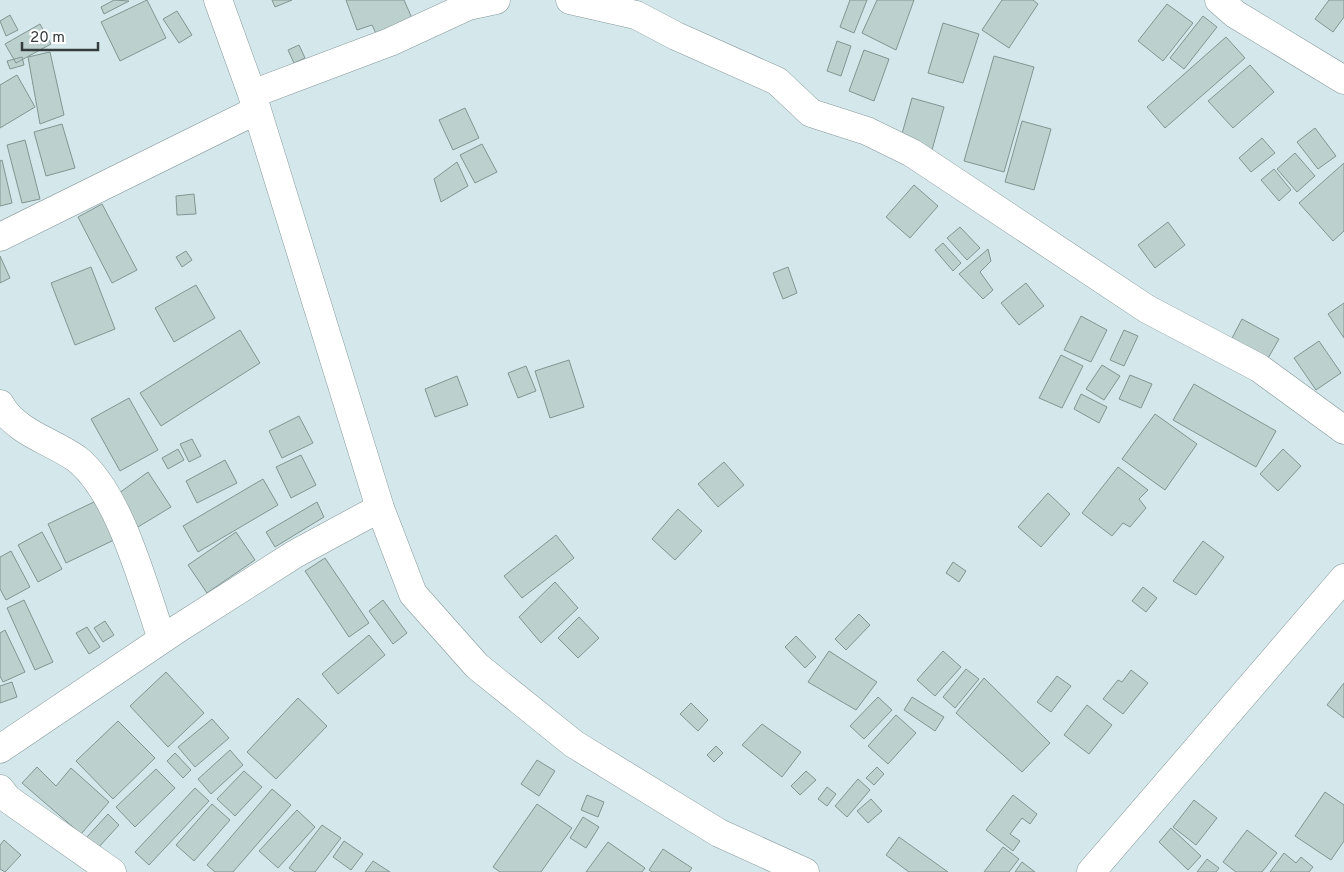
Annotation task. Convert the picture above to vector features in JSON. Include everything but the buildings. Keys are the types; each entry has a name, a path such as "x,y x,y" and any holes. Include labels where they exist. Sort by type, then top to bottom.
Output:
{"street":[{"path":"218,0 254,102 380,508 413,594 477,666 574,744 719,834 805,872"},
{"path":"0,237 254,102 468,6 496,0"},
{"path":"570,0 636,15 676,36 777,81 811,113 867,131 912,153 1147,310 1259,368 1344,430"},
{"path":"1219,0 1235,14 1344,80"},
{"path":"0,404 28,431 77,460 105,490 134,558 162,639"},
{"path":"0,749 162,639 296,554 380,508"},
{"path":"1092,872 1344,578"},
{"path":"0,788 8,799 112,872"}]}
